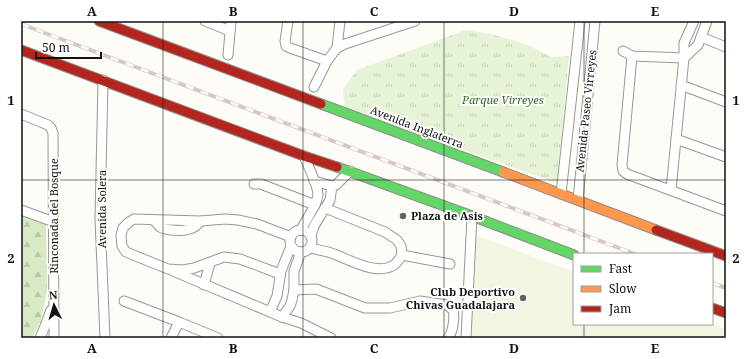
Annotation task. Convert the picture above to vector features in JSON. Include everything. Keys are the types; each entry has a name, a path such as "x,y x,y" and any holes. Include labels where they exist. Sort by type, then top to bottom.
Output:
{"street":[{"name":"Avenida Inglaterra","path":"99,21 726,256"},
{"path":"205,21 230,31"},
{"path":"228,55 231,21"},
{"path":"288,21 286,46 327,61"},
{"path":"337,48 340,21"},
{"path":"314,87 327,61 337,48 415,21"},
{"name":"Avenida Paseo Virreyes","path":"561,194 580,21"},
{"name":"Avenida Paseo Virreyes","path":"578,200 595,21"},
{"path":"671,190 684,58 684,43 694,21"},
{"path":"707,21 698,45 684,58 628,54 622,165 623,171 627,174 726,211"},
{"path":"701,37 726,47"},
{"path":"21,50 573,255"},
{"name":"Avenida Solera","path":"103,80 100,219 105,338"},
{"path":"573,81 589,82"},
{"path":"681,85 726,102"},
{"name":"Rinconada del Bosque","path":"21,114 48,125 53,133 54,338"},
{"path":"676,139 726,157"},
{"path":"301,230 315,205 318,195 304,156"},
{"path":"314,181 332,186 336,185 350,171"},
{"path":"254,184 261,184 315,205"},
{"path":"331,338 301,323 282,317 126,252 122,246 121,235 123,228 134,219 154,220 164,228 178,230 193,228 201,221 225,219 238,220 257,224 291,242 295,250 301,252 306,251 312,244 311,236 314,226 330,200 332,186"},
{"path":"310,248 332,253 358,264 374,268 387,268 395,265 402,255 401,246 397,240 385,232 325,208"},
{"path":"21,210 54,222"},
{"path":"466,338 472,216"},
{"path":"270,312 277,296 280,284 280,274 293,233 301,230 308,232 311,236"},
{"path":"282,317 292,302 294,272 301,252"},
{"path":"402,255 450,264"},
{"path":"168,269 183,270 194,268 224,257 240,259 280,274"},
{"path":"204,285 210,263"},
{"path":"294,290 316,289 370,309 390,308 420,301 447,305 453,310 454,314 451,334 448,338"},
{"path":"40,338 50,314 54,299"},
{"path":"124,301 218,338"},
{"path":"713,308 726,314"},
{"path":"171,338 179,322"}],"green space":[{"name":"Parque Virreyes","path":"466,30 491,34 509,39 530,46 551,57 569,56 557,183 345,108 343,89 357,70"},
{"path":"21,210 46,223 47,290 40,322 32,338 21,338"},
{"name":"Club Deportivo Chivas Guadalajara","path":"475,235 573,272 573,325 713,324 726,329 726,338 469,338"}],"railway":[{"path":"21,24 632,253"},
{"path":"713,283 726,288"}],"traffic: fast":[{"path":"321,104 503,172"},
{"path":"337,167 573,255"}],"traffic: slow":[{"path":"503,172 656,230"}],"traffic: jam":[{"path":"99,21 321,104"},
{"path":"21,50 337,167"},
{"path":"656,230 726,256"},
{"path":"713,308 726,313"}],"place":[{"name":"Plaza de Asis","path":"403,216"},
{"name":"Club Deportivo Chivas Guadalajara","path":"523,298"}]}
